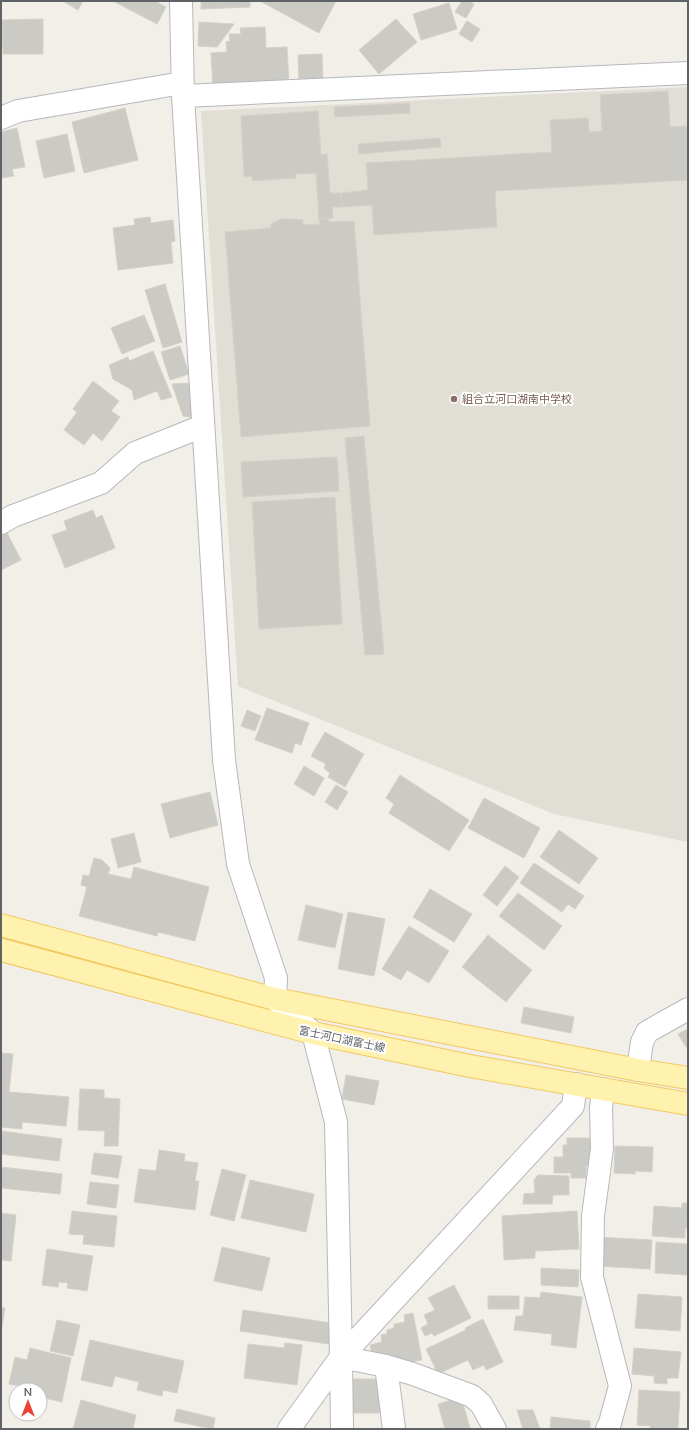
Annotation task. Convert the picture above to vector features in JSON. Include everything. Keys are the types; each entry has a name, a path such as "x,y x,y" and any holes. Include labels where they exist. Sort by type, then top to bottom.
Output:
{"main road":[{"path":"1,925 275,999 638,1070 688,1078"},
{"name":"富士河口湖富士線","path":"1,950 313,1033 470,1066 688,1104"}],"street":[{"path":"182,1 183,90 224,760 238,864 276,978 275,999 313,1033 336,1122 342,1429"},
{"path":"1,118 18,111 183,90 688,73"},
{"path":"1,523 13,516 101,483 136,453 203,426"},
{"path":"638,1070 642,1042 647,1032 688,1009"},
{"path":"289,1429 341,1357 573,1106 576,1084"},
{"path":"603,1089 601,1108 602,1149 593,1216 592,1277 620,1386 607,1429"},
{"path":"341,1357 386,1366 420,1376 472,1396 482,1404 495,1429"},
{"path":"386,1366 394,1429"}],"shaded area":[{"name":"組合立河口湖南中学校","path":"688,87 688,842 554,814 238,686 201,111"}],"building":[{"path":"63,1 83,1 78,10"},
{"path":"113,1 155,1 166,7 157,24"},
{"path":"201,1 250,1 250,7 201,9"},
{"path":"260,1 336,1 319,33"},
{"path":"462,1 469,1 474,4 466,18 455,12"},
{"path":"449,3 457,29 421,40 413,14"},
{"path":"43,19 43,54 3,54 2,20"},
{"path":"396,19 417,42 379,74 359,50"},
{"path":"467,21 480,29 472,42 459,34"},
{"path":"199,22 234,24 217,47 198,46"},
{"path":"265,27 266,48 287,47 289,84 213,88 211,53 227,52 226,42 230,41 229,34 241,34 240,28"},
{"path":"322,54 323,81 299,82 298,55"},
{"path":"668,91 670,127 688,126 688,180 495,191 497,227 374,235 372,205 342,207 341,193 368,190 366,163 552,152 550,120 588,118 589,132 602,131 600,95"},
{"path":"410,103 410,113 335,117 334,107"},
{"path":"125,108 138,160 84,173 72,122"},
{"path":"318,111 321,155 327,154 330,193 341,193 342,207 332,207 333,218 319,219 316,173 295,174 296,178 252,181 252,176 244,177 241,116"},
{"path":"17,128 25,167 12,169 14,176 1,178 1,132"},
{"path":"67,134 75,171 44,178 36,141"},
{"path":"440,138 441,147 359,154 358,144"},
{"path":"150,217 151,223 173,220 175,241 171,242 173,263 118,270 113,228 135,225 134,219"},
{"path":"328,218 329,222 354,221 370,426 241,437 225,232 271,228 271,224 281,219 303,220 303,225 320,224 319,219"},
{"path":"165,284 182,342 163,348 145,290"},
{"path":"144,315 155,341 122,354 111,328"},
{"path":"180,346 189,374 170,380 161,352"},
{"path":"153,351 172,397 161,400 157,391 134,400 132,390 113,379 109,365 128,357 129,361"},
{"path":"93,381 119,401 111,411 120,417 102,441 93,433 84,445 64,430 77,412 73,409"},
{"path":"191,383 196,418 183,416 172,384"},
{"path":"364,436 384,654 365,655 345,438"},
{"path":"337,457 339,491 243,497 241,462"},
{"path":"335,497 342,624 259,629 252,502"},
{"path":"93,510 96,518 102,515 115,548 65,568 52,535 67,530 64,521"},
{"path":"7,533 21,560 1,570 1,536"},
{"path":"267,708 309,723 301,745 295,743 292,753 255,740"},
{"path":"247,710 261,716 255,731 241,726"},
{"path":"325,732 364,754 345,787 328,777 330,773 324,768 326,764 311,756"},
{"path":"304,766 324,778 314,796 294,784"},
{"path":"400,775 469,820 449,851 389,813 394,804 386,798"},
{"path":"336,785 348,792 337,810 325,802"},
{"path":"210,792 218,825 170,838 161,804"},
{"path":"484,798 540,828 524,858 468,828"},
{"path":"559,830 598,858 579,884 540,857"},
{"path":"134,833 141,862 118,868 111,839"},
{"path":"94,858 102,860 110,868 108,874 131,879 134,867 209,887 195,941 158,932 157,936 79,916 87,887 81,885 83,875 89,876"},
{"path":"534,863 584,896 575,909 568,904 562,912 520,883"},
{"path":"505,866 519,877 497,906 483,895"},
{"path":"430,889 472,914 454,942 413,917"},
{"path":"518,893 562,926 544,950 499,916"},
{"path":"306,905 343,914 335,948 298,940"},
{"path":"348,912 385,919 374,976 338,969"},
{"path":"409,926 449,951 429,983 407,970 401,980 382,969"},
{"path":"488,935 532,970 506,1002 462,967"},
{"path":"524,1007 574,1017 571,1033 521,1023"},
{"path":"688,1029 688,1046 686,1047 678,1034"},
{"path":"1,1053 13,1054 9,1092 69,1097 66,1126 22,1122 22,1129 1,1127"},
{"path":"346,1075 379,1081 374,1105 342,1099"},
{"path":"80,1089 104,1090 104,1098 120,1099 118,1146 104,1146 105,1131 78,1130"},
{"path":"1,1131 62,1139 59,1161 1,1154"},
{"path":"567,1138 591,1138 591,1166 586,1166 586,1178 571,1178 571,1173 554,1173 554,1157 563,1157 563,1145 567,1145"},
{"path":"615,1146 653,1147 652,1172 635,1171 635,1174 614,1173"},
{"path":"159,1150 185,1154 184,1161 198,1163 195,1181 199,1181 195,1210 134,1202 139,1169 156,1171"},
{"path":"94,1153 122,1156 118,1178 91,1174"},
{"path":"1,1167 62,1174 60,1194 1,1188"},
{"path":"222,1169 246,1175 234,1221 210,1215"},
{"path":"538,1175 569,1176 569,1195 553,1195 552,1204 523,1204 524,1194 535,1193 534,1180"},
{"path":"250,1180 314,1194 306,1232 241,1218"},
{"path":"90,1182 119,1185 116,1208 87,1204"},
{"path":"682,1203 688,1203 688,1228 685,1228 685,1238 652,1236 654,1206 682,1208"},
{"path":"72,1211 117,1216 114,1247 83,1244 84,1235 69,1234"},
{"path":"577,1211 579,1249 535,1251 535,1258 504,1260 502,1216"},
{"path":"1,1213 16,1215 11,1261 1,1260"},
{"path":"597,1237 652,1240 650,1269 596,1266"},
{"path":"656,1242 688,1244 688,1275 655,1273"},
{"path":"222,1247 270,1258 262,1291 214,1281"},
{"path":"47,1249 93,1256 87,1291 67,1288 68,1283 59,1282 58,1287 42,1285"},
{"path":"541,1268 579,1270 578,1287 541,1285"},
{"path":"454,1285 471,1318 434,1336 432,1333 425,1336 421,1328 428,1324 424,1315 435,1310 428,1298"},
{"path":"541,1292 582,1297 576,1348 551,1345 552,1334 514,1330 516,1316 523,1316 525,1297 540,1298"},
{"path":"638,1294 682,1297 680,1331 635,1328"},
{"path":"488,1296 519,1296 519,1309 488,1309"},
{"path":"1,1308 5,1308 1,1333"},
{"path":"243,1310 338,1324 335,1345 240,1331"},
{"path":"413,1313 422,1360 398,1364 397,1357 382,1360 373,1358 370,1345 382,1342 381,1335 387,1334 387,1330 394,1328 394,1324 405,1322 404,1315"},
{"path":"483,1319 503,1362 486,1370 484,1365 473,1370 468,1360 438,1374 426,1349 466,1330 465,1328"},
{"path":"57,1320 80,1325 73,1356 50,1351"},
{"path":"90,1340 184,1361 177,1393 163,1390 162,1396 137,1390 139,1382 115,1376 112,1387 81,1380"},
{"path":"285,1343 302,1345 297,1385 244,1378 248,1344 284,1348"},
{"path":"30,1348 71,1358 62,1402 48,1399 48,1382 9,1382 15,1357 27,1360"},
{"path":"634,1348 681,1352 678,1378 667,1378 667,1384 654,1383 654,1376 632,1374"},
{"path":"350,1379 382,1379 382,1413 350,1413"},
{"path":"639,1390 680,1392 678,1429 650,1429 651,1426 637,1425"},
{"path":"461,1397 470,1428 445,1429 438,1404"},
{"path":"81,1400 136,1415 133,1429 73,1429"},
{"path":"177,1409 215,1418 213,1429 174,1421"},
{"path":"517,1410 533,1410 540,1429 523,1429"},
{"path":"551,1417 590,1421 590,1429 550,1429"}],"place":[{"name":"組合立河口湖南中学校","path":"454,399"}]}
